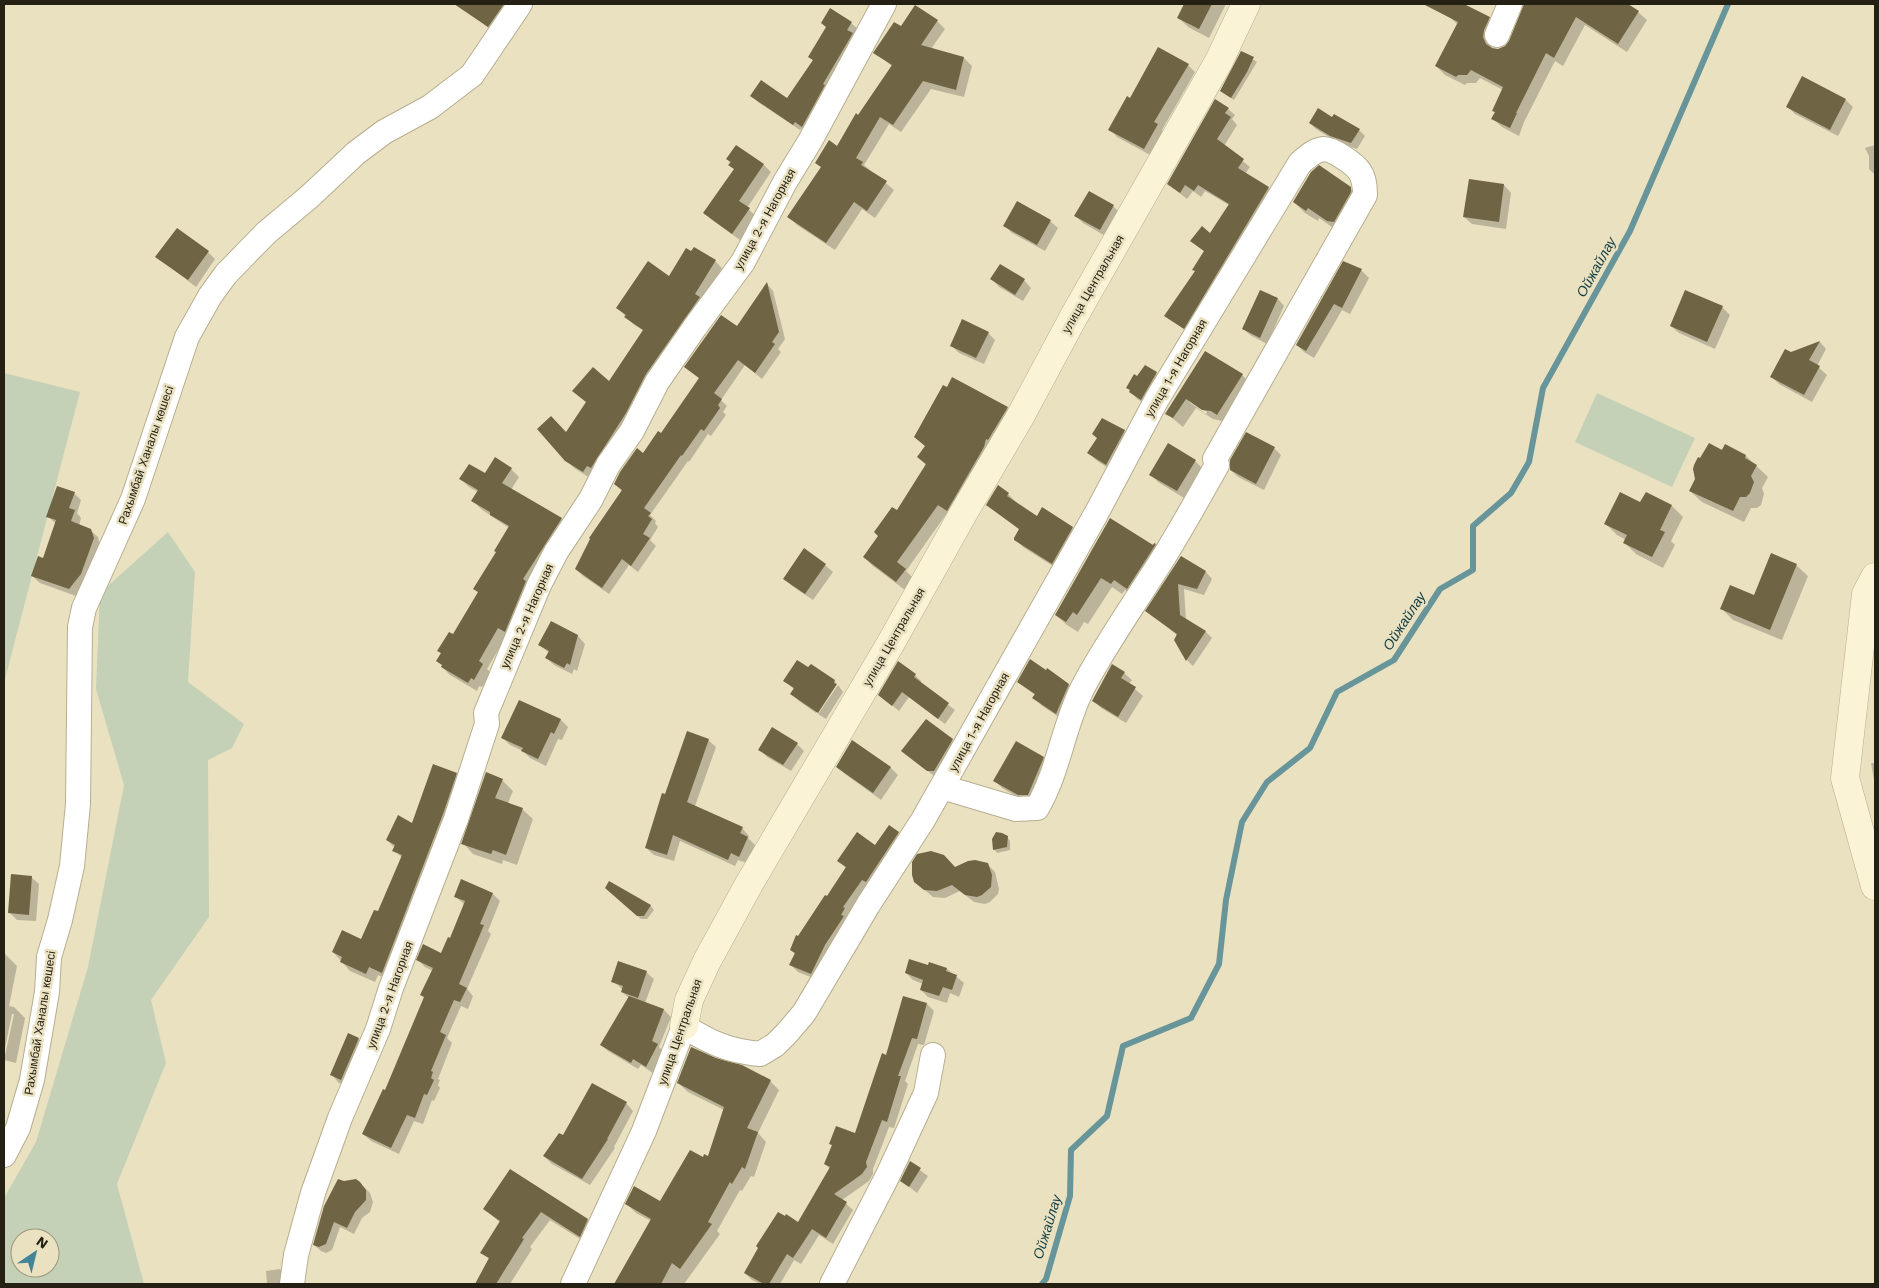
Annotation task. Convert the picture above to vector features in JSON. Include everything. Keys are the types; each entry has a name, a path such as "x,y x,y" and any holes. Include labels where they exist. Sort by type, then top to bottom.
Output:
{"street":[{"name":"Рахымбай Ханалы көшесі","path":"4,1155 18,1128 32,1080 46,992 49,957 60,920 72,866 78,804 80,627 84,608 133,499 187,337 210,296 226,274 247,251 356,153 384,132 430,107 472,75 520,4"},
{"name":"улица 2-я Нагорная","path":"292,1284 296,1255 316,1185 340,1118 378,1029 391,988 456,819 487,724 486,713 539,585 556,552 591,499 608,465 632,431 657,382 694,327 744,262 785,182 810,141 884,4"},
{"name":"улица Центральная","path":"573,1284 644,1130 684,1026 689,1000 706,961 1020,417 1073,318 1219,61 1246,4"},
{"path":"1497,35 1510,4"},
{"name":"улица 1-я Нагорная","path":"684,1026 705,1040 723,1048 760,1054 774,1046 804,1014 942,787 1077,547 1157,399 1300,163 1314,152 1323,149 1337,153 1360,171 1365,186 1365,195 1215,459 1218,465 1152,576 1114,632 1082,689 1064,736 1051,781 1037,808 1016,809 942,787"},
{"path":"1875,577 1866,594 1844,778 1875,886"},
{"path":"832,1284 888,1174 926,1093 933,1055"}],"green space":[{"path":"4,373 80,392 4,683"},
{"path":"1597,393 1695,438 1672,487 1575,442"},
{"path":"168,532 195,572 188,682 244,724 232,748 208,760 209,917 151,1000 166,1063 117,1184 144,1284 4,1284 4,1198 36,1142 88,967 124,785 96,689 100,593"}],"building":[{"path":"454,4 504,4 488,27"},
{"path":"1184,4 1212,4 1199,29 1177,18"},
{"path":"1423,4 1464,4 1490,17 1483,37 1486,44 1498,49 1505,46 1509,41 1524,4 1628,4 1639,11 1618,44 1576,17 1554,58 1546,53 1510,128 1491,119 1495,112 1492,111 1503,87 1471,70 1467,75 1458,75 1456,77 1435,66 1458,22"},
{"path":"915,5 938,20 921,45 964,57 956,90 923,81 893,125 880,117 856,158 863,162 861,165 887,181 867,211 854,202 826,243 787,217 821,167 815,163 829,140 837,146 856,113 858,115 892,65 873,53 894,22 901,26"},
{"path":"830,8 852,22 847,30 853,33 823,84 825,85 802,127 795,122 793,125 750,96 761,80 787,98 813,60 808,57 826,27 821,23"},
{"path":"1158,47 1189,64 1154,122 1158,124 1144,149 1108,130 1127,96 1130,98"},
{"path":"1241,51 1254,57 1231,98 1220,91"},
{"path":"1802,76 1846,99 1830,130 1786,107"},
{"path":"1215,99 1229,108 1225,113 1231,117 1217,139 1244,159 1238,168 1269,187 1184,329 1164,316 1195,271 1192,270 1204,251 1190,241 1202,226 1210,233 1229,204 1198,185 1194,191 1185,185 1180,193 1167,184"},
{"path":"1318,108 1332,117 1334,114 1360,129 1351,143 1330,136 1309,123"},
{"path":"736,145 764,164 739,201 750,208 732,234 703,213 734,169 728,165 731,162 726,159"},
{"path":"1319,165 1351,187 1351,192 1334,222 1327,221 1308,208 1306,211 1293,202 1311,172"},
{"path":"1469,179 1504,184 1499,222 1463,217"},
{"path":"1089,191 1114,205 1100,230 1074,216"},
{"path":"1017,201 1051,220 1037,245 1003,226"},
{"path":"177,228 209,251 188,280 155,257"},
{"path":"694,247 716,260 695,294 700,297 646,374 626,413 591,468 587,466 583,472 565,461 537,429 551,416 566,432 586,402 572,391 593,367 609,381 643,330 624,317 626,315 616,308 648,261 669,276 686,248 691,251"},
{"path":"1343,261 1362,269 1342,308 1334,304 1306,351 1296,345"},
{"path":"1000,264 1025,279 1015,295 990,279"},
{"path":"767,282 779,332 772,342 775,344 755,373 738,360 714,393 722,399 718,405 720,408 704,431 701,429 681,455 644,508 651,513 648,516 652,519 643,534 650,538 631,566 622,559 602,588 575,569 589,538 622,490 614,484 620,472 637,448 643,453 658,431 661,433 699,378 684,367 721,315 737,326"},
{"path":"1260,290 1278,298 1260,338 1242,329"},
{"path":"1685,290 1723,306 1707,342 1670,326"},
{"path":"962,319 989,332 976,358 950,346"},
{"path":"1820,341 1809,360 1820,366 1804,395 1770,377 1785,349 1791,352"},
{"path":"1205,351 1243,374 1217,415 1211,411 1202,410 1186,399 1173,418 1165,414"},
{"path":"1145,365 1157,372 1141,400 1126,388 1134,374 1137,376"},
{"path":"952,377 1008,407 988,440 986,439 984,447 947,511 938,505 897,562 906,569 896,582 863,557 878,536 874,532 892,507 897,510 926,464 917,457 925,446 914,437 943,385 947,387"},
{"path":"1102,418 1125,430 1106,465 1087,453 1097,438 1092,434"},
{"path":"1246,432 1275,447 1256,484 1230,470 1230,460"},
{"path":"1168,443 1196,460 1177,491 1149,475"},
{"path":"1709,443 1722,450 1725,444 1746,455 1745,458 1757,465 1751,476 1754,482 1750,493 1746,497 1740,497 1733,511 1689,491 1695,479 1694,465"},
{"path":"495,457 512,468 502,483 562,518 523,579 526,581 505,632 498,628 479,661 483,664 474,680 471,678 468,683 441,667 442,665 436,661 441,653 437,651 449,632 453,634 478,592 473,589 496,552 494,551 509,526 471,501 478,490 459,479 469,464 485,473"},
{"path":"998,485 1009,493 1007,496 1037,516 1042,507 1073,527 1052,564 1014,540 1019,529 986,505"},
{"path":"57,486 75,492 69,508 75,510 71,521 91,529 94,538 81,574 69,589 31,576 38,556 43,558 56,520 46,517"},
{"path":"1620,492 1640,502 1646,492 1672,505 1660,530 1665,532 1652,557 1623,543 1627,535 1604,524"},
{"path":"1110,518 1153,545 1154,543 1156,544 1127,589 1114,580 1111,584 1101,578 1077,615 1073,612 1066,622 1055,615"},
{"path":"804,548 826,564 805,594 783,579"},
{"path":"1771,553 1797,564 1770,630 1720,609 1730,585 1754,595"},
{"path":"1181,556 1206,571 1197,589 1178,584 1180,615 1206,631 1186,661 1174,640 1177,634 1145,611"},
{"path":"551,621 578,635 570,665 567,663 564,668 545,658 549,651 538,645"},
{"path":"1030,659 1046,670 1047,668 1069,684 1056,714 1032,698 1035,694 1017,682"},
{"path":"797,660 808,667 811,664 835,680 834,683 837,684 818,713 790,694 794,688 783,681"},
{"path":"898,661 916,674 914,677 949,703 938,719 902,692 892,706 878,695"},
{"path":"1112,664 1125,672 1121,678 1136,687 1118,717 1092,701"},
{"path":"519,700 561,719 554,734 551,732 538,759 521,751 523,748 501,738"},
{"path":"926,719 953,739 934,771 927,771 901,751"},
{"path":"772,727 798,743 783,765 758,750"},
{"path":"687,731 709,739 687,802 743,827 740,833 748,837 739,857 731,853 728,860 673,835 667,855 645,848 662,793 665,794"},
{"path":"852,740 891,767 873,793 836,767"},
{"path":"1016,741 1044,757 1028,795 1018,795 993,781"},
{"path":"433,764 457,773 382,973 369,967 366,974 340,962 342,957 332,952 342,930 361,939 374,910 378,911 402,855 392,851 395,845 386,840 398,815 412,823"},
{"path":"486,772 503,779 495,798 523,808 506,855 493,850 491,854 461,844"},
{"path":"889,825 899,832 866,882 862,880 843,907 845,908 841,915 844,916 825,945 811,974 789,965 795,953 790,950 796,935 798,936 846,867 837,861 857,832 875,845"},
{"path":"996,832 1008,836 1007,847 993,850 992,839"},
{"path":"931,851 944,855 955,867 975,860 988,863 992,875 991,887 977,897 965,895 952,885 937,891 924,890 914,882 912,862 917,854"},
{"path":"11,874 32,876 29,915 8,913"},
{"path":"461,879 493,893 480,924 484,925 459,984 467,988 460,1002 454,1000 440,1032 446,1035 431,1071 433,1072 431,1078 434,1080 427,1095 424,1094 415,1118 407,1115 391,1148 362,1134 383,1089 385,1090 424,997 420,995 433,968 416,960 423,944 441,953 448,937 450,938 465,901 454,897"},
{"path":"609,881 651,905 644,916 637,916 605,888"},
{"path":"909,959 928,965 929,962 947,968 946,971 957,975 952,990 943,987 939,996 920,990 923,980 905,973"},
{"path":"618,961 647,971 638,998 621,992 623,986 611,982"},
{"path":"629,996 664,1009 652,1041 658,1044 646,1067 633,1059 631,1063 600,1045"},
{"path":"903,996 927,1003 917,1039 912,1038 898,1076 901,1076 887,1122 882,1120 866,1162 867,1167 862,1174 834,1194 847,1202 826,1238 812,1229 793,1258 787,1254 769,1284 764,1284 744,1273 758,1248 756,1246 778,1212 785,1216 786,1214 798,1222 830,1167 824,1164 832,1145 829,1144 836,1126 855,1133 882,1053 886,1055"},
{"path":"348,1033 359,1038 341,1080 330,1075"},
{"path":"691,1047 716,1058 742,1065 771,1080 747,1128 758,1132 745,1169 742,1167 732,1184 730,1182 708,1222 712,1224 680,1269 672,1263 661,1284 614,1284 651,1219 625,1204 634,1186 660,1201 690,1150 703,1157 704,1154 708,1156 724,1107 677,1083"},
{"path":"592,1083 627,1102 608,1139 582,1179 543,1156 559,1133 563,1135"},
{"path":"910,1161 921,1168 909,1187 900,1181"},
{"path":"510,1169 588,1219 580,1237 541,1212 522,1238 524,1239 496,1284 475,1284 489,1258 480,1253 500,1221 483,1209"},
{"path":"338,1179 344,1181 356,1179 360,1182 366,1190 366,1200 355,1212 347,1228 334,1222 326,1244 319,1247 313,1245 324,1206"}],"waterway":[{"name":"Ойжайлау","path":"1042,1284 1046,1279 1070,1196 1071,1150 1107,1116 1123,1046 1191,1018 1219,964 1226,900 1242,822 1267,782 1310,748 1337,692 1394,660 1440,589 1473,570 1473,526 1511,493 1529,462 1543,388 1630,231 1728,4"}]}
